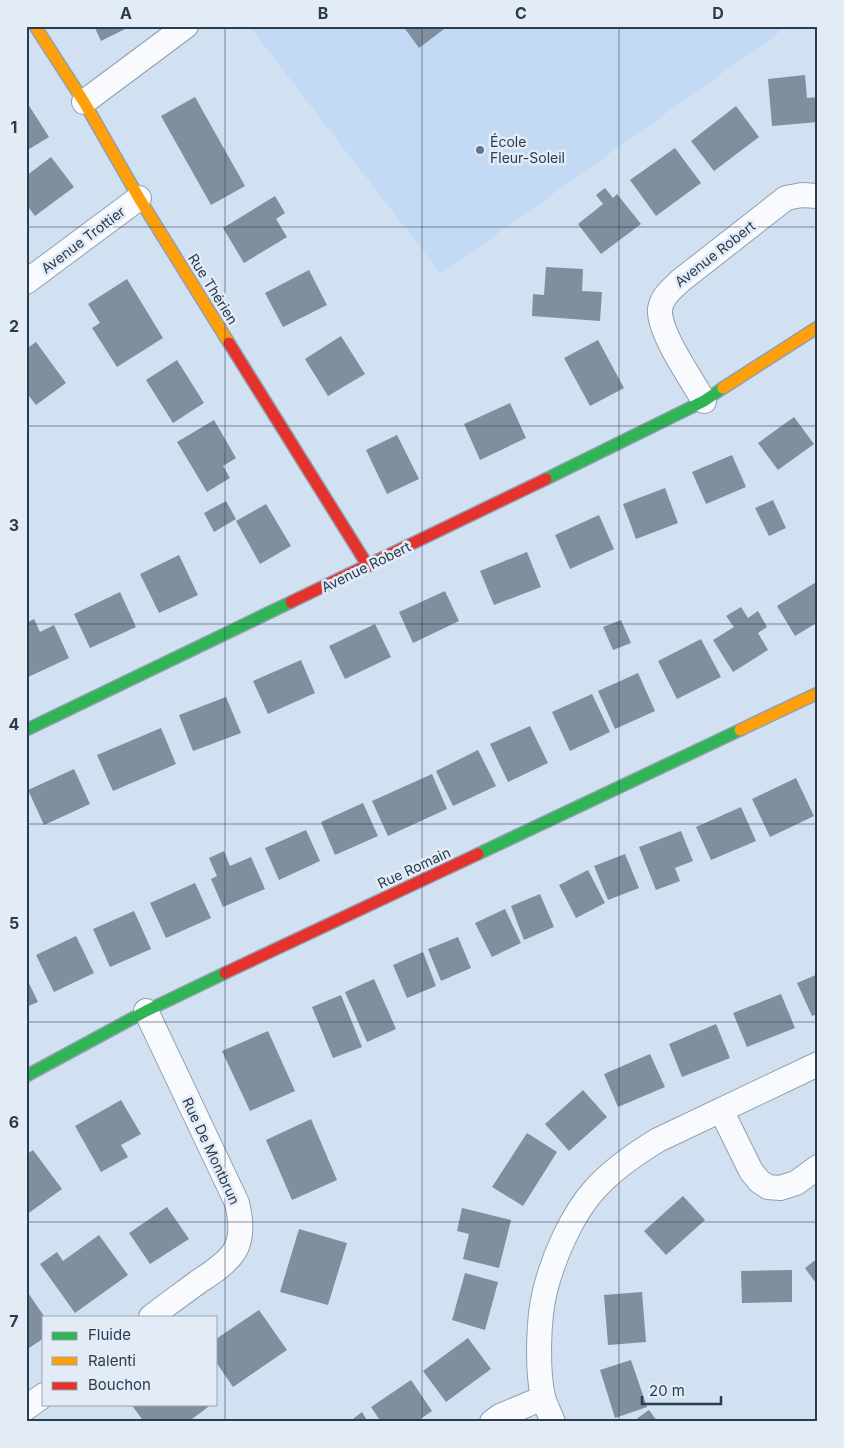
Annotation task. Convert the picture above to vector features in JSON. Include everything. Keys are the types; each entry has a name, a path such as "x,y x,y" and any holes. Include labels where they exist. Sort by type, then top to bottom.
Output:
{"street":[{"name":"Rue Thérien","path":"35,26 84,102 139,198 368,566"},
{"path":"84,102 186,26"},
{"name":"Avenue Robert","path":"704,401 662,324 660,308 666,294 786,198 802,195 818,196"},
{"name":"Avenue Trottier","path":"26,282 139,198"},
{"name":"Avenue Robert","path":"26,730 368,566 704,401 818,327"},
{"name":"Rue Romain","path":"26,1076 146,1011 818,693"},
{"name":"Rue De Montbrun","path":"146,1011 237,1203 241,1218 240,1235 234,1252 216,1269 152,1316"},
{"path":"553,1422 543,1398 539,1370 544,1291 564,1238 594,1190 613,1172 658,1140 818,1064"},
{"path":"721,1110 751,1171 759,1181 768,1187 780,1188 796,1183 818,1167"},
{"path":"26,1408 42,1396"},
{"path":"492,1422 514,1409 543,1398"}],"shaded area":[{"name":"École Fleur-Soleil","path":"249,26 788,26 441,274"}],"building":[{"path":"94,26 131,26 101,41"},
{"path":"403,26 448,26 419,48"},
{"path":"805,75 807,98 818,97 818,122 772,126 768,79"},
{"path":"195,97 245,186 211,205 161,116"},
{"path":"26,101 49,137 26,151"},
{"path":"736,106 759,137 714,171 691,141"},
{"path":"675,148 701,183 656,216 630,180"},
{"path":"51,157 74,187 35,216 26,204 26,176"},
{"path":"605,188 613,198 617,194 641,224 601,254 578,224 603,204 596,195"},
{"path":"275,196 285,213 276,219 287,237 244,263 223,228"},
{"path":"546,267 583,269 582,291 602,292 600,321 532,316 533,294 544,295"},
{"path":"309,270 327,305 283,327 265,293"},
{"path":"127,279 163,338 117,367 92,328 100,323 88,304"},
{"path":"341,336 365,374 328,396 305,359"},
{"path":"598,340 624,388 590,406 564,358"},
{"path":"36,342 66,383 36,405 26,392 26,349"},
{"path":"177,360 204,403 173,423 146,380"},
{"path":"510,403 526,438 480,460 464,424"},
{"path":"794,417 814,444 778,470 758,443"},
{"path":"214,420 236,458 223,466 230,478 207,492 177,442"},
{"path":"397,435 419,479 387,494 366,450"},
{"path":"732,455 746,487 706,504 692,472"},
{"path":"665,488 678,523 636,539 623,504"},
{"path":"773,500 786,528 769,536 755,508"},
{"path":"226,501 236,519 214,532 204,513"},
{"path":"266,504 291,546 260,564 236,521"},
{"path":"599,515 614,549 570,569 555,535"},
{"path":"527,552 541,587 494,605 480,571"},
{"path":"179,555 198,595 159,613 140,574"},
{"path":"818,581 818,622 795,636 777,606"},
{"path":"445,591 459,621 413,643 399,612"},
{"path":"120,592 136,627 90,648 74,614"},
{"path":"741,607 748,618 758,611 767,627 758,633 768,650 733,672 713,640 734,627 726,616"},
{"path":"34,619 40,632 54,625 69,658 26,678 26,623"},
{"path":"621,620 631,643 613,650 603,627"},
{"path":"375,624 391,657 345,679 329,646"},
{"path":"701,639 721,677 677,699 658,661"},
{"path":"301,660 315,693 268,714 253,681"},
{"path":"638,673 655,711 615,729 598,691"},
{"path":"592,694 610,732 570,751 552,712"},
{"path":"226,697 241,733 193,751 179,715"},
{"path":"530,726 548,763 508,782 490,744"},
{"path":"161,728 176,764 113,791 97,755"},
{"path":"478,750 496,786 453,806 436,771"},
{"path":"74,769 90,804 44,825 28,790"},
{"path":"432,774 447,809 388,836 372,801"},
{"path":"796,778 814,816 770,837 752,799"},
{"path":"363,803 378,836 335,855 321,822"},
{"path":"741,807 756,841 711,860 696,827"},
{"path":"306,830 320,861 279,880 265,848"},
{"path":"681,831 693,861 675,868 680,881 656,890 639,847"},
{"path":"224,851 230,866 251,857 265,889 223,907 211,879 217,876 209,858"},
{"path":"625,854 639,888 608,900 594,866"},
{"path":"588,870 605,903 576,918 559,885"},
{"path":"195,883 211,918 166,938 150,903"},
{"path":"540,894 554,927 524,940 511,906"},
{"path":"505,909 521,943 492,957 475,923"},
{"path":"134,911 151,949 110,967 93,929"},
{"path":"76,936 94,973 54,992 36,955"},
{"path":"458,937 471,968 441,981 428,949"},
{"path":"423,952 436,986 407,998 393,965"},
{"path":"818,974 818,1014 812,1016 797,983"},
{"path":"26,977 38,1002 26,1007"},
{"path":"374,979 396,1029 367,1042 345,992"},
{"path":"781,994 795,1028 747,1047 733,1013"},
{"path":"341,995 362,1047 333,1058 312,1007"},
{"path":"716,1024 730,1058 682,1077 669,1044"},
{"path":"268,1031 295,1091 250,1111 222,1051"},
{"path":"650,1054 665,1087 618,1107 604,1074"},
{"path":"583,1090 607,1117 569,1151 545,1124"},
{"path":"121,1100 141,1134 121,1145 128,1157 101,1172 75,1126"},
{"path":"311,1119 337,1180 292,1200 266,1140"},
{"path":"527,1133 557,1152 523,1206 492,1187"},
{"path":"33,1150 62,1189 26,1215 26,1155"},
{"path":"683,1196 705,1220 666,1255 644,1231"},
{"path":"167,1207 189,1239 150,1264 129,1233"},
{"path":"462,1208 511,1220 499,1268 463,1259 469,1234 457,1231"},
{"path":"299,1229 347,1243 328,1305 280,1292"},
{"path":"99,1235 128,1275 75,1313 40,1264 57,1252 63,1261"},
{"path":"818,1258 818,1286 805,1268"},
{"path":"792,1270 792,1302 742,1303 741,1271"},
{"path":"465,1273 498,1282 485,1330 452,1320"},
{"path":"26,1290 44,1316 42,1316 42,1339 26,1350"},
{"path":"642,1292 646,1342 608,1345 604,1295"},
{"path":"259,1310 287,1350 233,1387 218,1365 218,1338"},
{"path":"468,1338 491,1369 446,1402 423,1371"},
{"path":"631,1360 647,1407 615,1418 600,1370"},
{"path":"411,1380 432,1411 416,1422 381,1422 371,1407"},
{"path":"132,1406 209,1406 188,1422 144,1422"},
{"path":"649,1410 658,1422 632,1422"},
{"path":"362,1412 368,1422 349,1422"}],"traffic: fast":[{"path":"546,479 704,401 723,388"},
{"path":"26,730 291,602"},
{"path":"478,854 740,730"},
{"path":"26,1076 146,1011 225,973"}],"traffic: slow":[{"path":"35,26 84,102 139,198 229,343"},
{"path":"723,388 818,327"},
{"path":"740,730 818,693"}],"traffic: jam":[{"path":"229,343 368,566"},
{"path":"291,602 546,479"},
{"path":"225,973 478,854"}],"place":[{"name":"École Fleur-Soleil","path":"480,150"}]}
